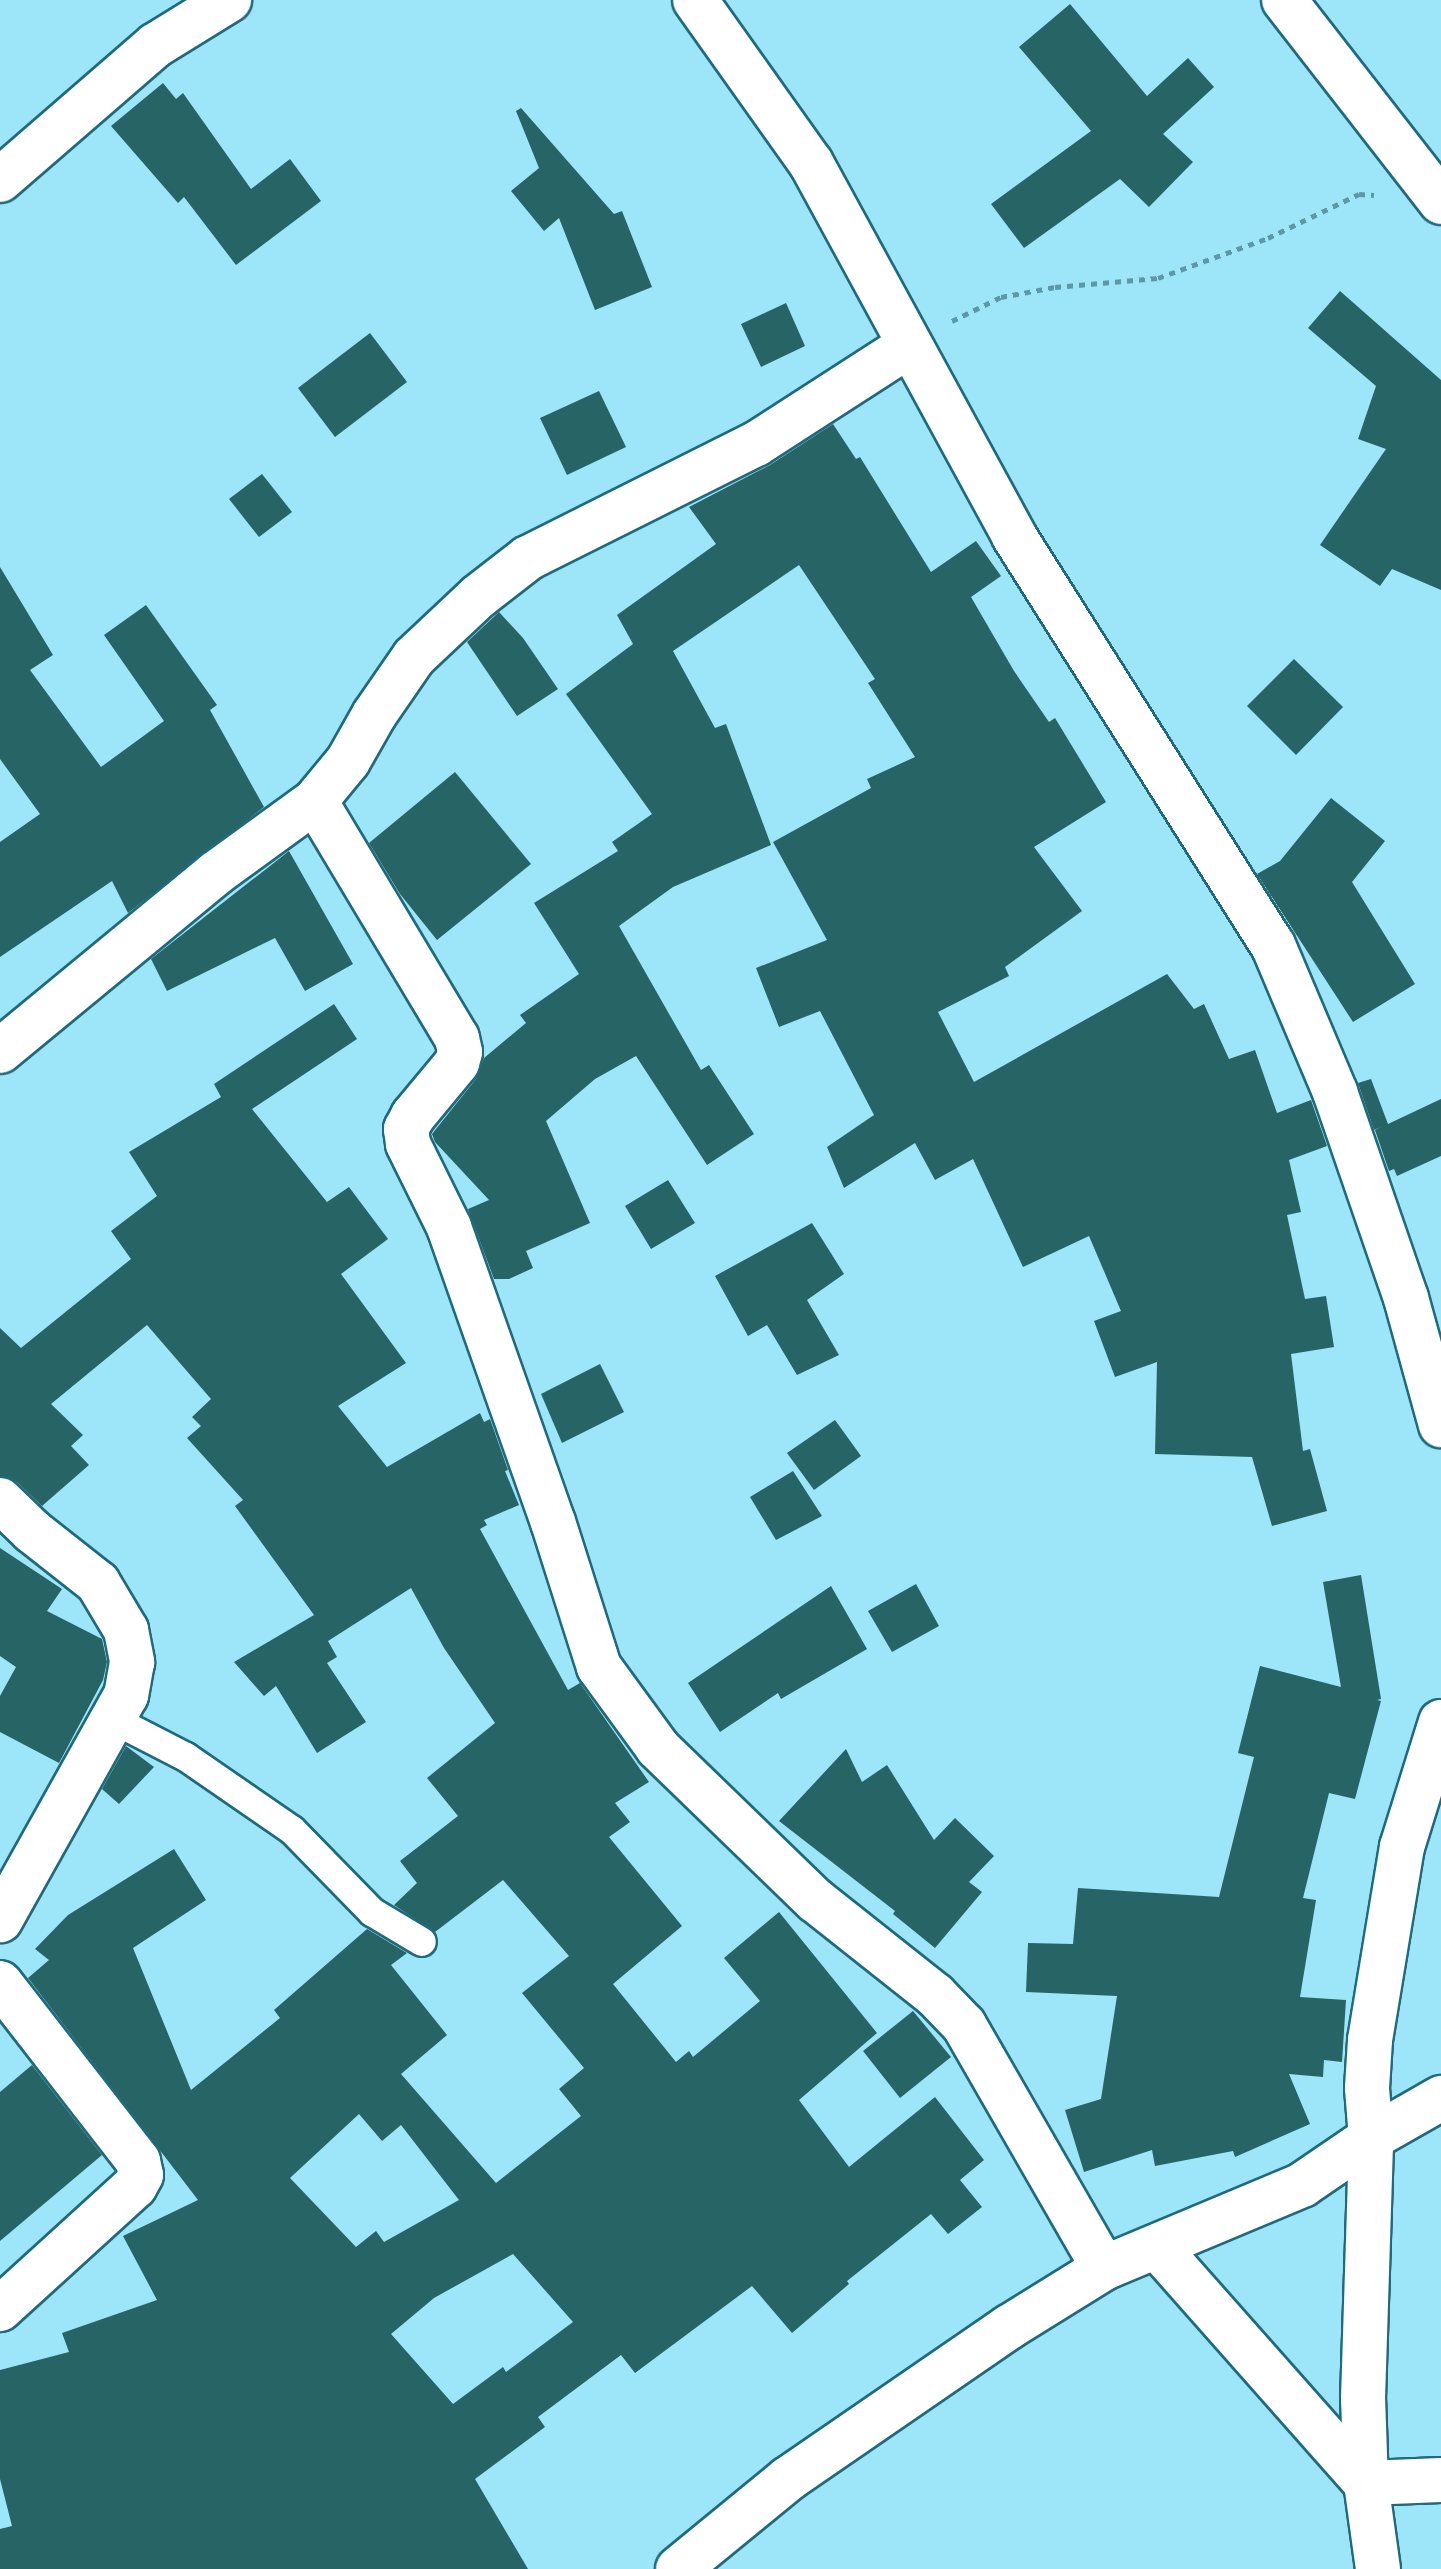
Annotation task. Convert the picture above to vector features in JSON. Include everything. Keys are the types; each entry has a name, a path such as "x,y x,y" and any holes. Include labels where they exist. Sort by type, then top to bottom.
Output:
{"street":[{"path":"0,180 156,45 229,0"},
{"path":"695,0 811,163 1014,536 1273,945 1335,1092 1406,1298 1441,1425"},
{"path":"1284,0 1440,201"},
{"path":"0,1051 216,873 315,801 348,761 374,715 414,657 479,596 528,558 756,444 908,346"},
{"path":"315,801 457,1038 460,1052 457,1063 413,1116 406,1129 408,1144 449,1227 553,1522 599,1667 669,1759 815,1900 935,1995 964,2025 1104,2268"},
{"path":"0,1500 32,1531 98,1583 126,1630 132,1662 126,1695 0,1920"},
{"path":"1378,2569 1366,2483 1363,2399 1371,2138 1367,2088 1370,2040 1402,1847 1441,1722"},
{"path":"0,1983 138,2161 141,2175 135,2186 0,2309"},
{"path":"678,2569 788,2479 983,2344 1104,2268 1158,2248 1302,2185 1371,2138 1441,2098"},
{"path":"1158,2248 1366,2483"},
{"path":"1366,2483 1441,2480"}],"lane":[{"path":"112,1719 186,1757 292,1830 372,1912 422,1942"}],"path":[{"path":"908,346 1001,297 1055,287 1158,278 1268,238 1359,194 1440,201"}],"building":[{"path":"1070,4 1147,96 1188,58 1214,87 1163,134 1193,162 1149,207 1120,179 1024,248 991,204 1091,131 1019,47"},
{"path":"163,83 176,99 183,93 251,189 290,159 321,201 236,265 184,197 178,203 111,126"},
{"path":"521,108 614,214 622,211 652,287 595,310 559,218 544,231 511,191 539,168 516,111"},
{"path":"1340,291 1441,380 1441,590 1392,569 1380,586 1320,545 1386,449 1358,439 1376,386 1308,328"},
{"path":"786,303 805,346 761,367 741,324"},
{"path":"370,333 407,382 335,437 298,388"},
{"path":"599,391 626,447 567,475 540,418"},
{"path":"833,424 856,459 860,457 931,572 976,541 1001,576 971,597 1014,671 1049,722 1055,718 1106,802 1034,847 1082,911 1005,967 1009,976 938,1012 974,1082 1167,974 1194,1009 1204,1004 1229,1059 1255,1050 1277,1113 1311,1100 1327,1146 1289,1160 1301,1212 1287,1215 1305,1299 1326,1296 1334,1347 1291,1354 1303,1451 1310,1449 1327,1511 1272,1526 1252,1457 1155,1454 1157,1362 1115,1377 1094,1321 1121,1311 1089,1236 1023,1267 973,1159 935,1180 915,1143 844,1188 827,1147 874,1115 820,1011 779,1027 756,968 827,940 773,842 871,788 867,779 915,757 868,683 875,679 799,565 673,651 715,728 726,724 771,845 673,887 619,926 701,1070 709,1065 754,1134 707,1165 636,1056 595,1079 546,1121 590,1223 526,1251 533,1268 509,1279 494,1279 468,1209 489,1200 435,1142 432,1134 476,1079 484,1058 526,1023 520,1015 579,974 534,903 618,851 612,842 652,814 566,694 633,644 617,615 716,544 689,507 770,465"},
{"path":"262,474 292,512 259,537 229,499"},
{"path":"0,567 53,655 30,670 101,767 164,721 104,635 146,605 217,705 210,710 264,807 128,913 112,881 0,957 0,842 40,814 0,759"},
{"path":"499,612 523,638 558,689 517,716 467,642"},
{"path":"1294,659 1343,707 1296,755 1247,706"},
{"path":"455,772 531,864 437,940 400,894 369,843"},
{"path":"1331,798 1385,841 1352,882 1415,984 1353,1022 1257,874 1280,861"},
{"path":"289,851 353,964 305,991 275,938 167,991 151,959"},
{"path":"334,1004 357,1039 252,1109 327,1202 349,1187 388,1239 341,1274 406,1363 338,1406 387,1467 480,1413 484,1422 490,1419 508,1470 505,1471 519,1505 484,1520 487,1525 480,1529 568,1690 580,1683 649,1782 615,1803 630,1822 609,1837 682,1926 613,1984 676,2062 689,2051 693,2057 760,2001 724,1958 779,1912 877,2033 799,2100 849,2167 935,2097 984,2160 960,2180 982,2207 948,2234 931,2214 847,2281 849,2284 792,2333 752,2286 635,2373 621,2355 538,2417 545,2427 475,2479 528,2569 0,2569 0,2529 12,2526 0,2479 0,2370 69,2352 62,2333 157,2300 123,2236 198,2200 28,1978 49,1960 35,1949 68,1915 174,1849 206,1900 133,1948 191,2090 280,2018 274,2010 367,1929 407,1953 391,1965 447,2035 401,2074 496,2183 581,2116 559,2089 584,2068 522,1993 569,1956 503,1880 435,1932 394,1905 417,1883 400,1861 458,1816 427,1778 495,1723 444,1648 411,1588 328,1641 337,1657 327,1663 366,1722 317,1753 276,1686 264,1696 234,1662 314,1615 235,1506 243,1500 187,1438 201,1426 192,1417 211,1399 147,1325 51,1404 83,1435 71,1446 89,1465 42,1506 17,1482 0,1476 0,1328 21,1348 131,1259 111,1231 157,1196 129,1152 221,1097 214,1084","holes":["359,2114 382,2141 401,2125 459,2200 384,2242 376,2231 356,2247 290,2178","513,2254 573,2322 506,2372 503,2367 453,2404 391,2334 434,2298"]},
{"path":"1371,1079 1388,1124 1441,1099 1441,1156 1397,1176 1394,1169 1389,1171 1375,1130 1381,1127 1374,1130 1358,1083"},
{"path":"668,1180 695,1223 651,1249 625,1206"},
{"path":"812,1223 844,1274 807,1300 839,1355 797,1375 767,1325 748,1336 715,1276"},
{"path":"600,1364 624,1412 562,1443 541,1394"},
{"path":"835,1420 861,1456 814,1490 787,1453"},
{"path":"793,1471 822,1516 776,1540 750,1497"},
{"path":"0,1548 62,1589 47,1611 102,1639 107,1662 103,1680 59,1763 0,1732 0,1696 16,1667 0,1656"},
{"path":"1361,1575 1381,1699 1377,1700 1381,1701 1355,1799 1329,1793 1303,1898 1316,1900 1300,1997 1346,2000 1342,2062 1324,2060 1323,2077 1289,2074 1310,2124 1235,2157 1233,2151 1155,2166 1152,2150 1084,2172 1065,2110 1101,2099 1117,1996 1026,1992 1028,1943 1073,1944 1078,1888 1219,1897 1254,1757 1238,1753 1260,1666 1341,1687 1323,1582"},
{"path":"916,1584 939,1626 892,1652 868,1611"},
{"path":"831,1586 867,1649 781,1699 778,1693 720,1732 688,1683"},
{"path":"126,1746 154,1767 119,1804 102,1789"},
{"path":"846,1749 862,1782 887,1765 934,1840 955,1818 994,1856 969,1882 982,1892 935,1948 893,1914 895,1911 779,1821"},
{"path":"913,2011 951,2057 900,2098 863,2051"},
{"path":"32,2065 102,2155 0,2241 0,2092"}]}
